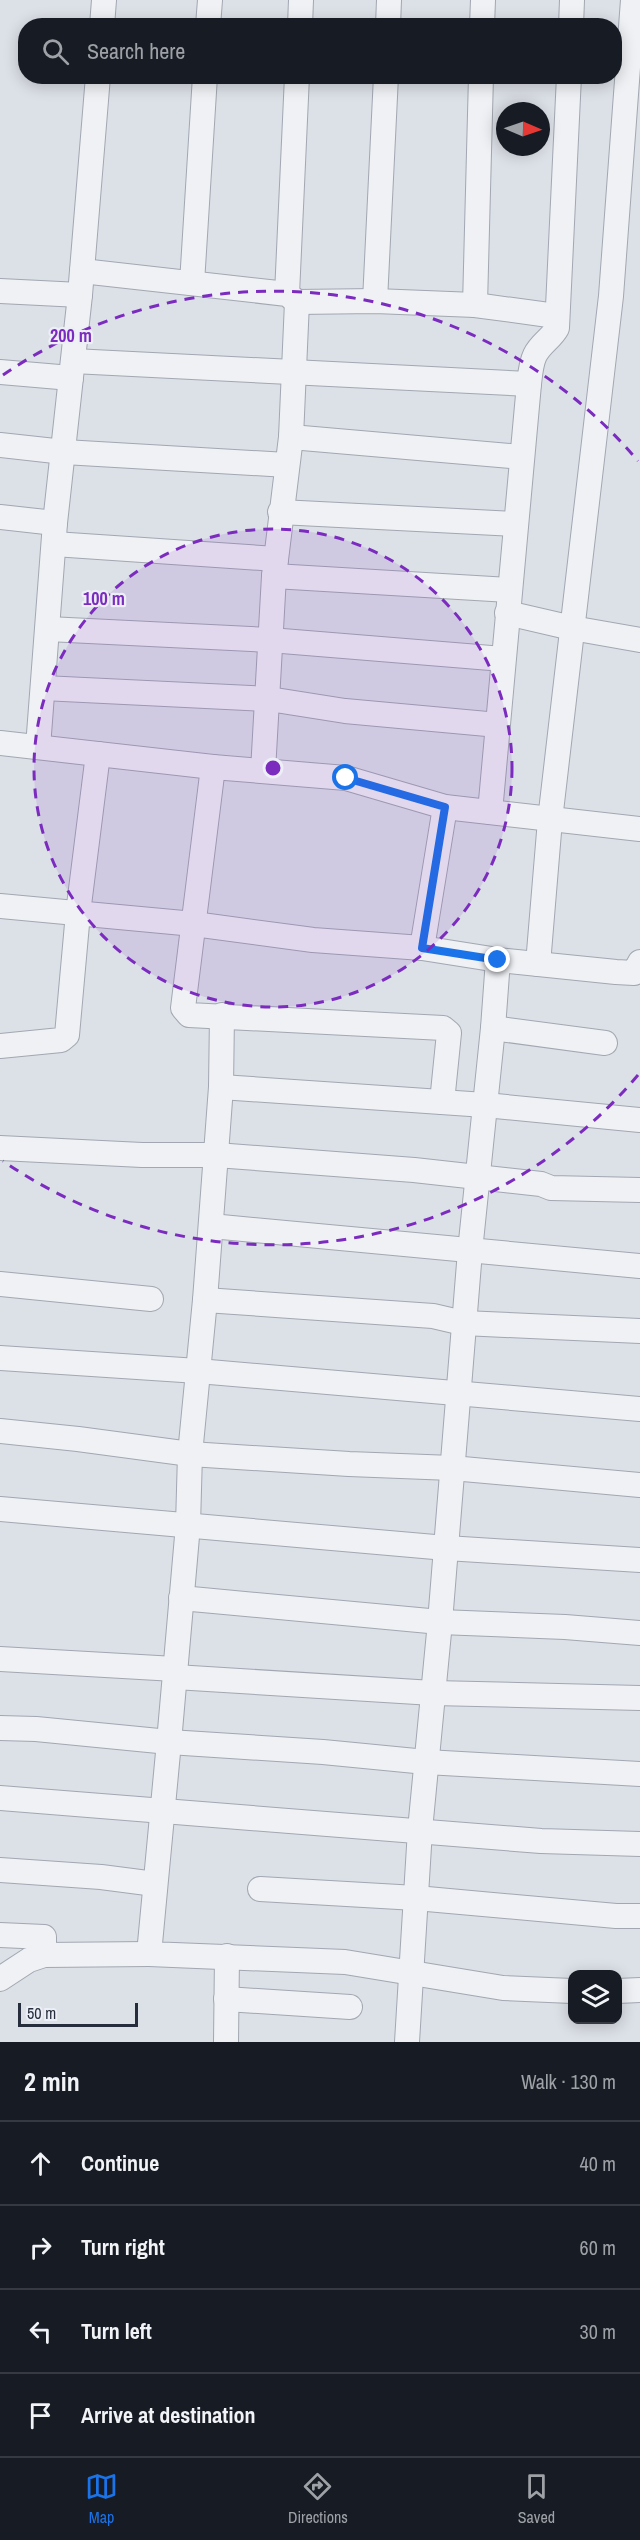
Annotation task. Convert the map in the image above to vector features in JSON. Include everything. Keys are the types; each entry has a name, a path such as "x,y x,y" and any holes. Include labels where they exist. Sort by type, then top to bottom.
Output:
{"street":[{"path":"103,18 104,0"},
{"path":"209,18 210,0"},
{"path":"300,18 301,0"},
{"path":"388,18 389,0"},
{"path":"483,0 483,18"},
{"path":"572,18 573,0"},
{"path":"538,964 550,819 611,297 633,0"},
{"path":"38,747 54,534 81,283 97,84"},
{"path":"192,283 204,84"},
{"path":"263,771 275,568 291,436 296,371 292,298 297,84"},
{"path":"375,301 386,84"},
{"path":"475,305 481,84"},
{"path":"490,812 529,384 534,357 542,345 552,338 557,328 569,84"},
{"path":"0,291 81,283 192,283 292,298 475,305 556,316"},
{"path":"0,372 296,371 529,384"},
{"path":"291,436 522,457"},
{"path":"0,445 64,452 287,465"},
{"path":"280,512 516,524"},
{"path":"0,517 54,534 508,601 572,628 640,640"},
{"path":"48,629 270,640 503,659"},
{"path":"43,688 269,699 345,711 498,725"},
{"path":"0,743 213,767 346,778 445,807 640,829"},
{"path":"0,1046 62,1040 68,1035 78,913 98,754"},
{"path":"213,767 183,1008 189,1015 443,1028 449,1033 442,1102"},
{"path":"422,948 445,807"},
{"path":"0,906 194,924 313,940 422,948 498,960 634,973 640,962"},
{"path":"407,2042 420,1830 440,1622 463,1323 498,960"},
{"path":"149,1953 188,1525 190,1454 205,1300 221,1087 222,1015"},
{"path":"493,1028 605,1043"},
{"path":"221,1087 485,1105 640,1120"},
{"path":"0,1148 142,1155 216,1155 478,1176 541,1184 551,1188 640,1190"},
{"path":"211,1226 640,1266"},
{"path":"0,1284 151,1299"},
{"path":"205,1300 433,1316 463,1323 640,1331"},
{"path":"0,1358 198,1371 640,1409"},
{"path":"0,1431 190,1454 349,1464 452,1467 640,1485"},
{"path":"0,1509 446,1548 640,1560"},
{"path":"181,1598 440,1622 565,1627 640,1633"},
{"path":"0,1659 433,1693 640,1698"},
{"path":"0,1728 36,1729 426,1762 640,1774"},
{"path":"0,1798 541,1841 640,1844"},
{"path":"0,1870 101,1877 155,1884"},
{"path":"260,1889 416,1898 616,1916 640,1916"},
{"path":"0,1935 44,1937 44,1956"},
{"path":"0,1979 29,1960 44,1956 149,1953 345,1962 504,1988 568,1991"},
{"path":"226,2042 227,1956"},
{"path":"622,1991 640,1990"},
{"path":"226,1999 350,2007"}],"route":[{"path":"346,778 445,807 422,948 498,960"}]}
